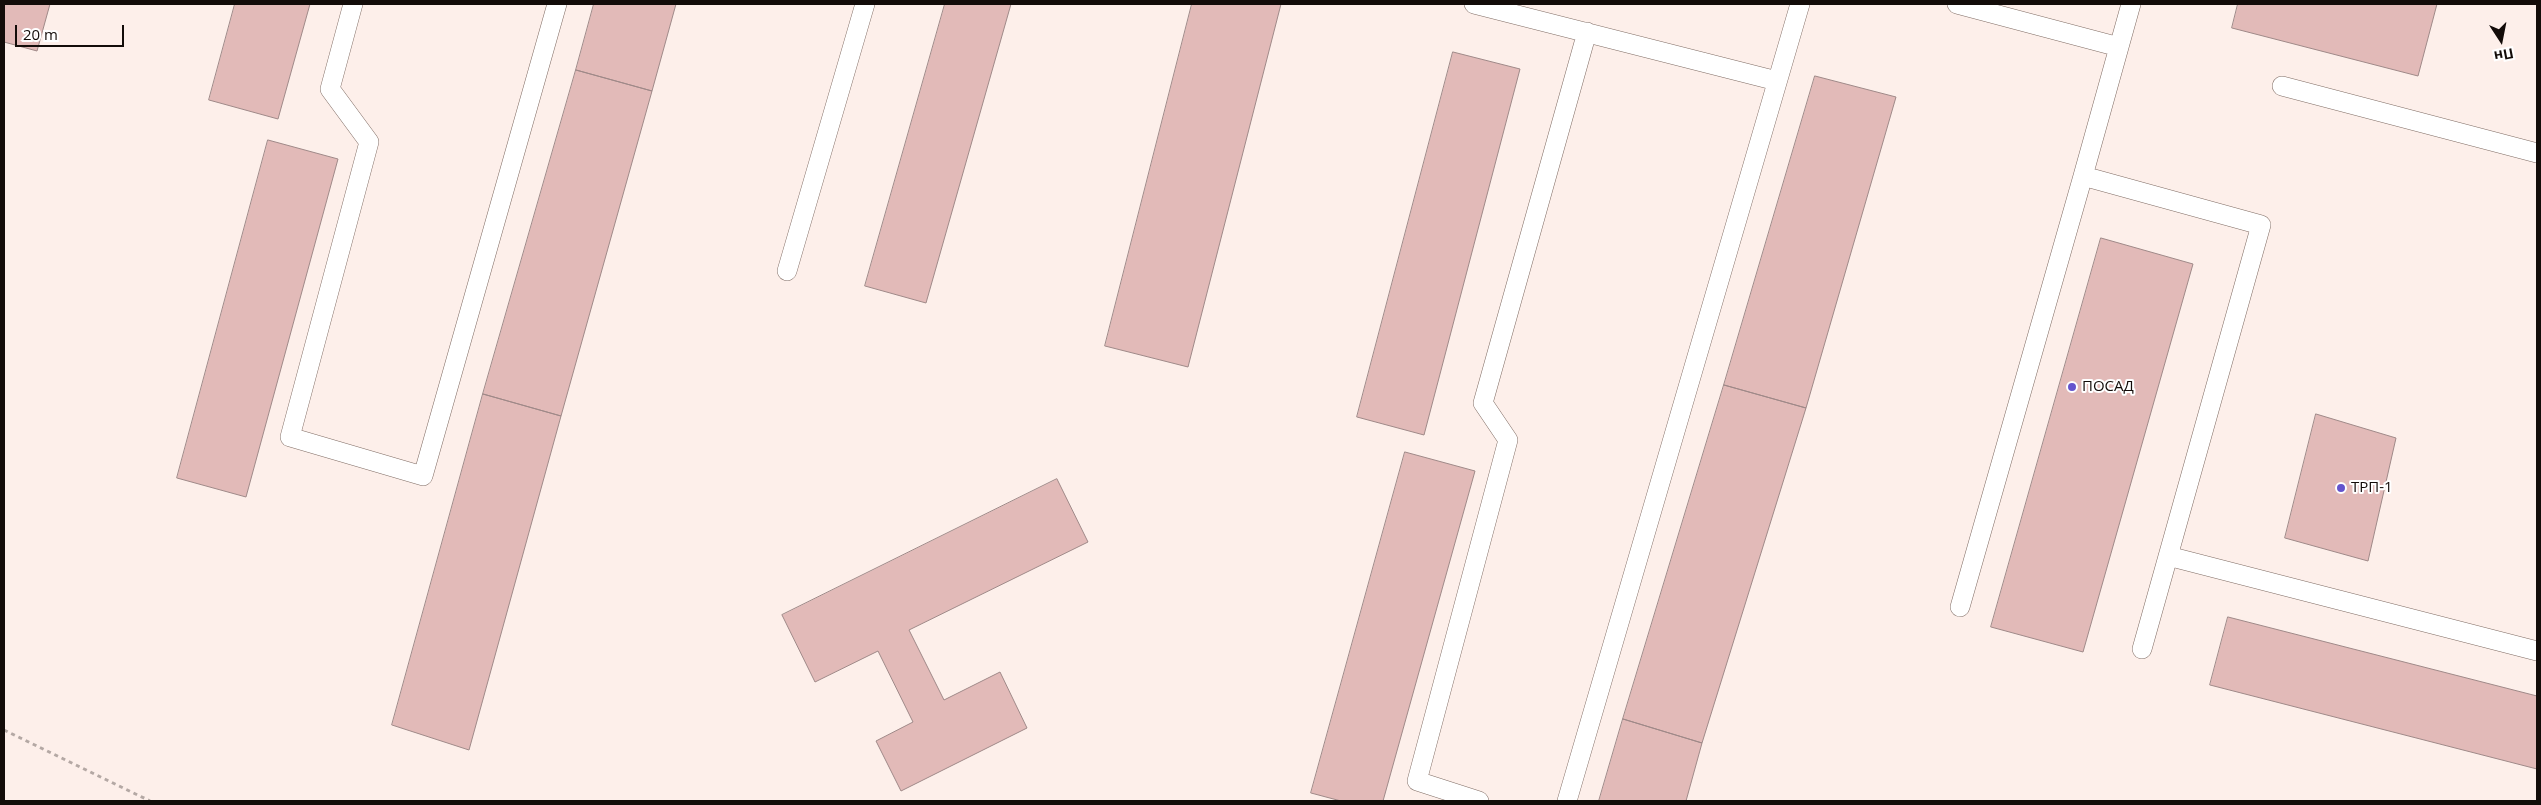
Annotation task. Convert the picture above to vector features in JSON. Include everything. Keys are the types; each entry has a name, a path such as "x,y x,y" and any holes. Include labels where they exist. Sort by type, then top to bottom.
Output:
{"lane":[{"path":"353,4 330,89 369,142 290,437 423,476 557,4"},
{"path":"787,271 865,4"},
{"path":"1474,4 1777,81"},
{"path":"1567,801 1800,4"},
{"path":"1957,4 2119,47"},
{"path":"1960,607 2131,4"},
{"path":"1479,801 1417,781 1508,440 1483,403 1586,32"},
{"path":"2282,86 2537,153"},
{"path":"2083,176 2261,225 2142,649"},
{"path":"2168,556 2537,651"}],"path":[{"path":"4,730 150,801"}],"building":[{"path":"4,4 50,4 37,51 4,42"},
{"path":"235,4 310,4 278,119 209,100"},
{"path":"594,4 676,4 652,91 576,70"},
{"path":"945,4 1011,4 926,303 865,286"},
{"path":"1192,4 1281,4 1188,367 1105,346"},
{"path":"2238,4 2437,4 2418,76 2232,28"},
{"path":"1453,52 1520,69 1424,435 1357,417"},
{"path":"576,70 652,91 561,416 483,394"},
{"path":"1815,76 1896,97 1806,408 1724,385"},
{"path":"268,140 338,159 246,497 177,478"},
{"path":"2101,238 2193,264 2083,652 1991,627"},
{"path":"1724,385 1806,408 1702,743 1623,719"},
{"path":"483,394 561,416 469,750 392,725"},
{"name":"ТРП-1","path":"2316,414 2396,438 2368,561 2285,538"},
{"path":"1405,452 1475,471 1383,801 1341,801 1311,793"},
{"path":"1057,479 1088,542 909,630 944,700 1000,672 1027,728 901,791 876,741 913,722 878,651 815,682 782,615"},
{"path":"2228,617 2537,696 2537,769 2210,685"},
{"path":"1623,719 1702,743 1686,801 1599,801"}],"place":[{"name":"ПОСАД","path":"2072,387"},
{"name":"ТРП-1","path":"2341,488"}]}
